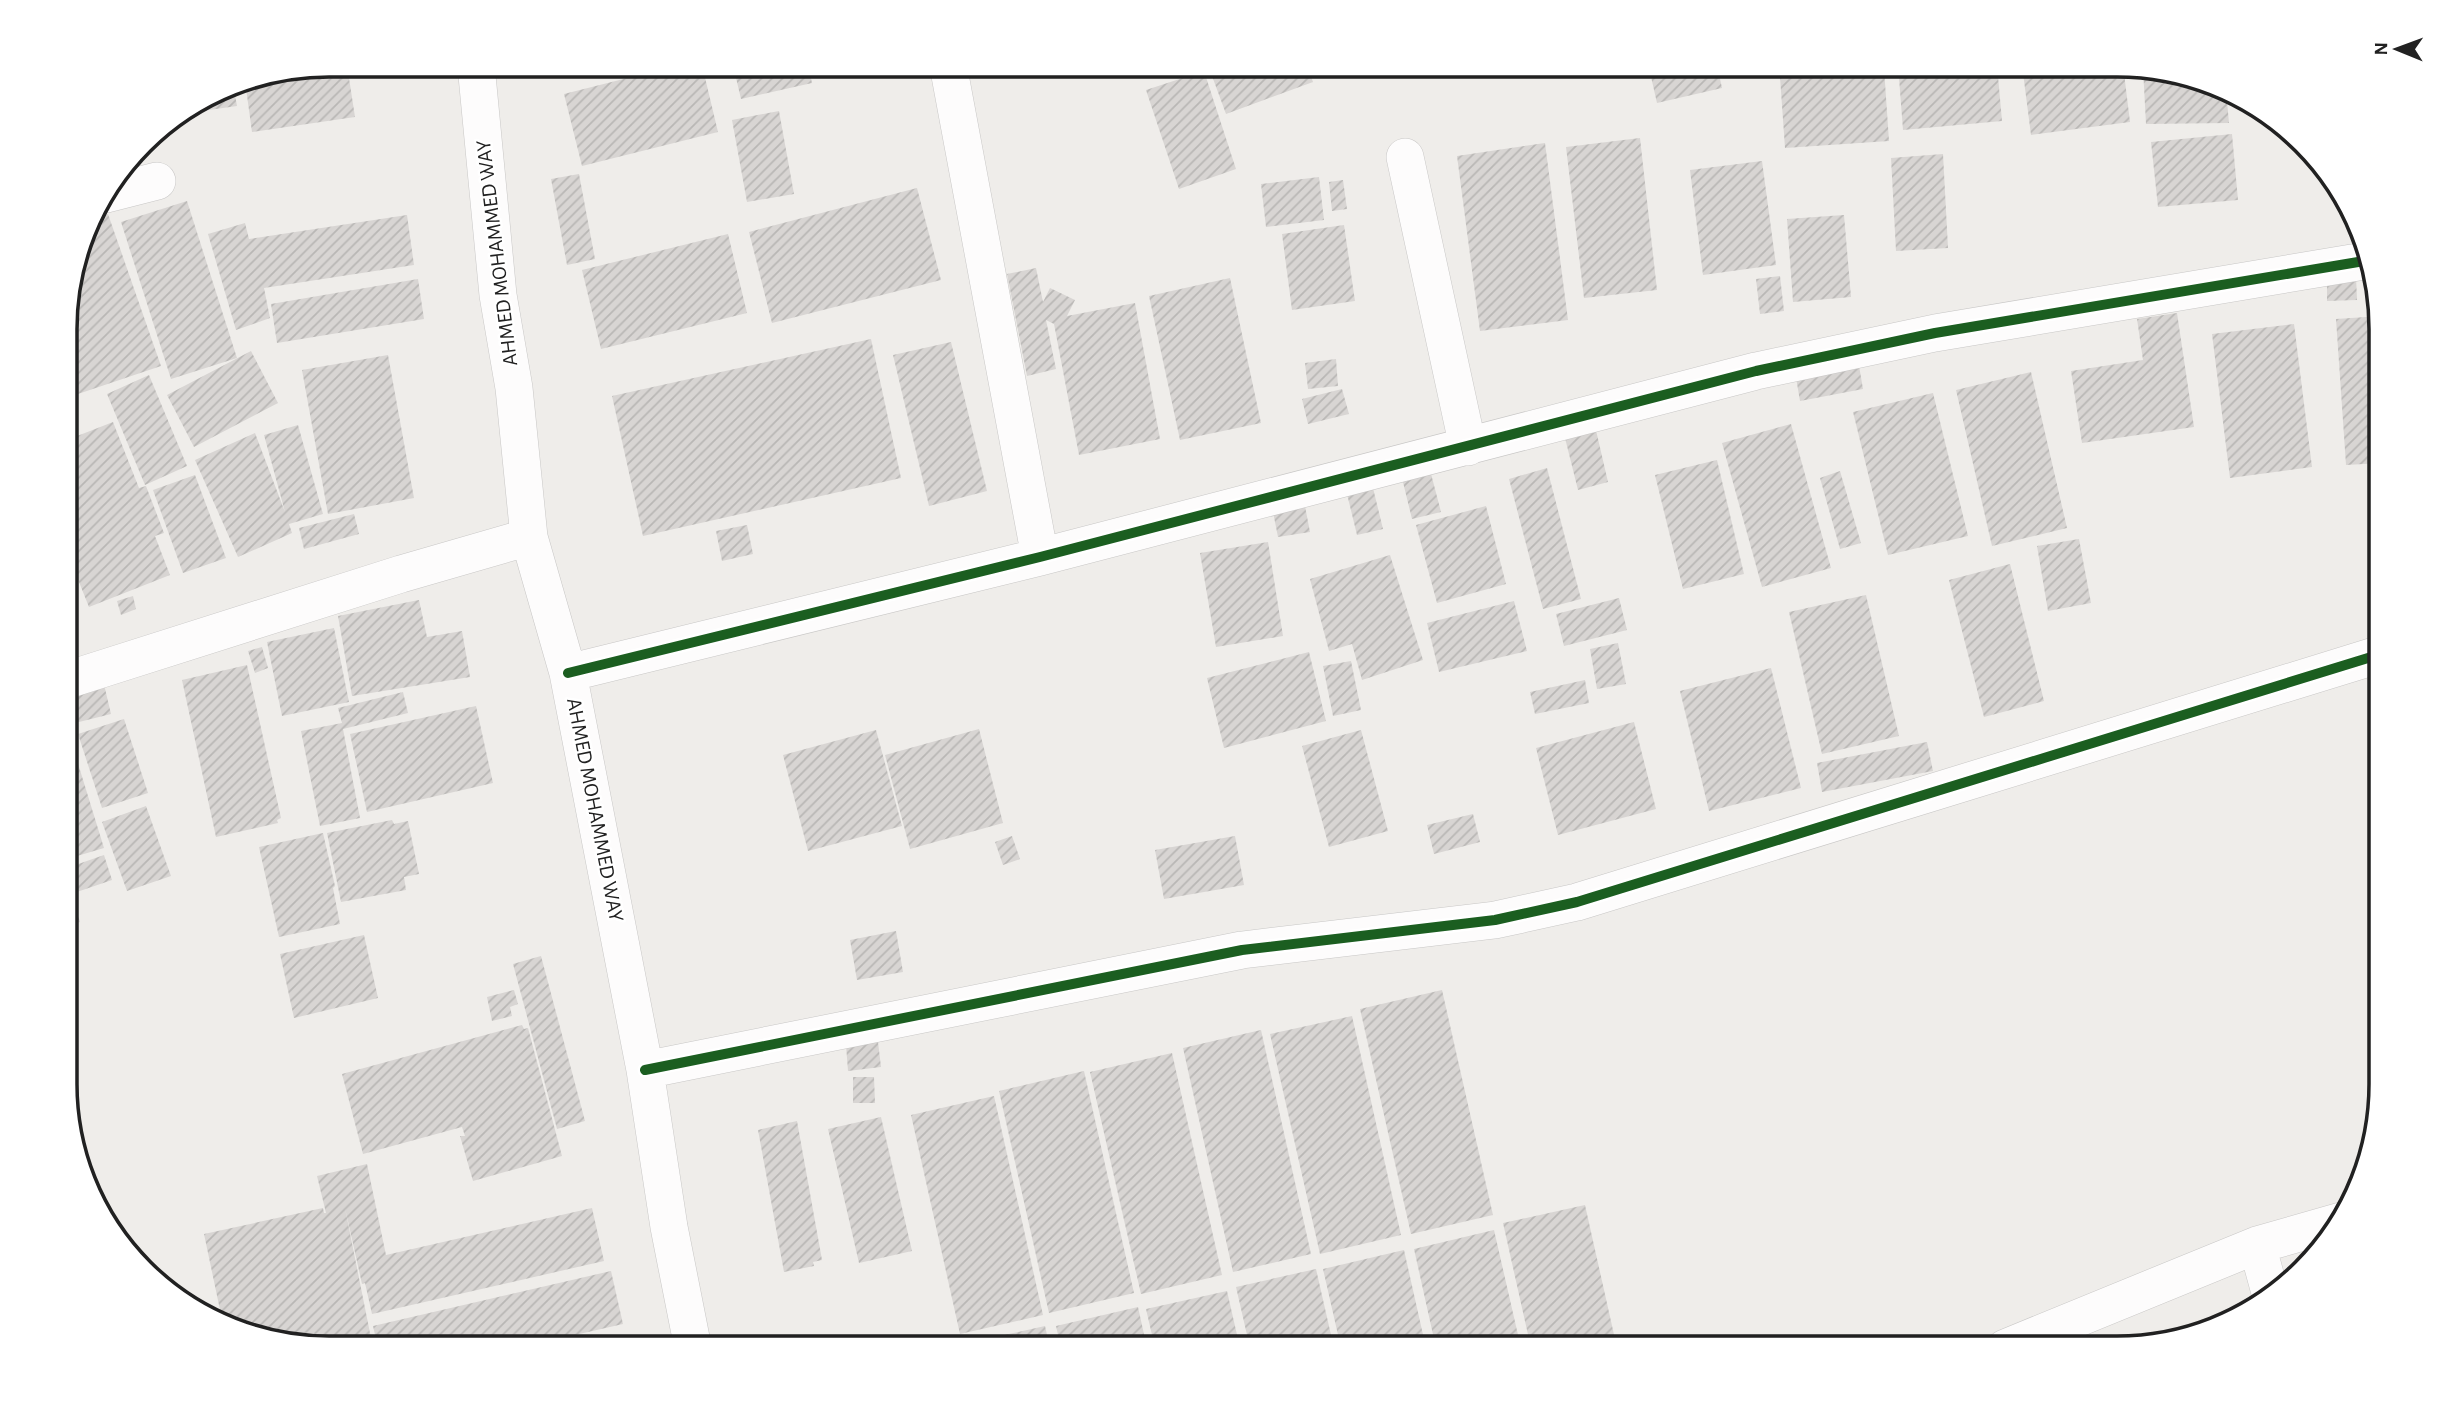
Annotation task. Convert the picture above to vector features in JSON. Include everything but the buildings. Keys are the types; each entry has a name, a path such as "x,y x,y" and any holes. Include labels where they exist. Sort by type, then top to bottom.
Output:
{"street":[{"name":"AHMED MOHAMMED WAY","path":"477,77 498,295 514,388 529,537 568,673 645,1070 669,1227 691,1336"},
{"path":"949,77 1040,557"},
{"path":"1405,157 1468,447"},
{"path":"118,191 157,180"},
{"path":"568,673 1040,557 1756,370 1922,335 2359,262"},
{"path":"77,677 529,537"},
{"path":"645,1070 1242,950 1495,920 1577,902 2369,658"},
{"path":"2034,1336 2257,1245 2325,1226"},
{"path":"2257,1245 2268,1285"}],"cycle path":[{"path":"568,673 1040,557 1756,371 1935,333 2359,262"},
{"path":"645,1070 1242,950 1495,920 1577,902 2369,658"}]}
